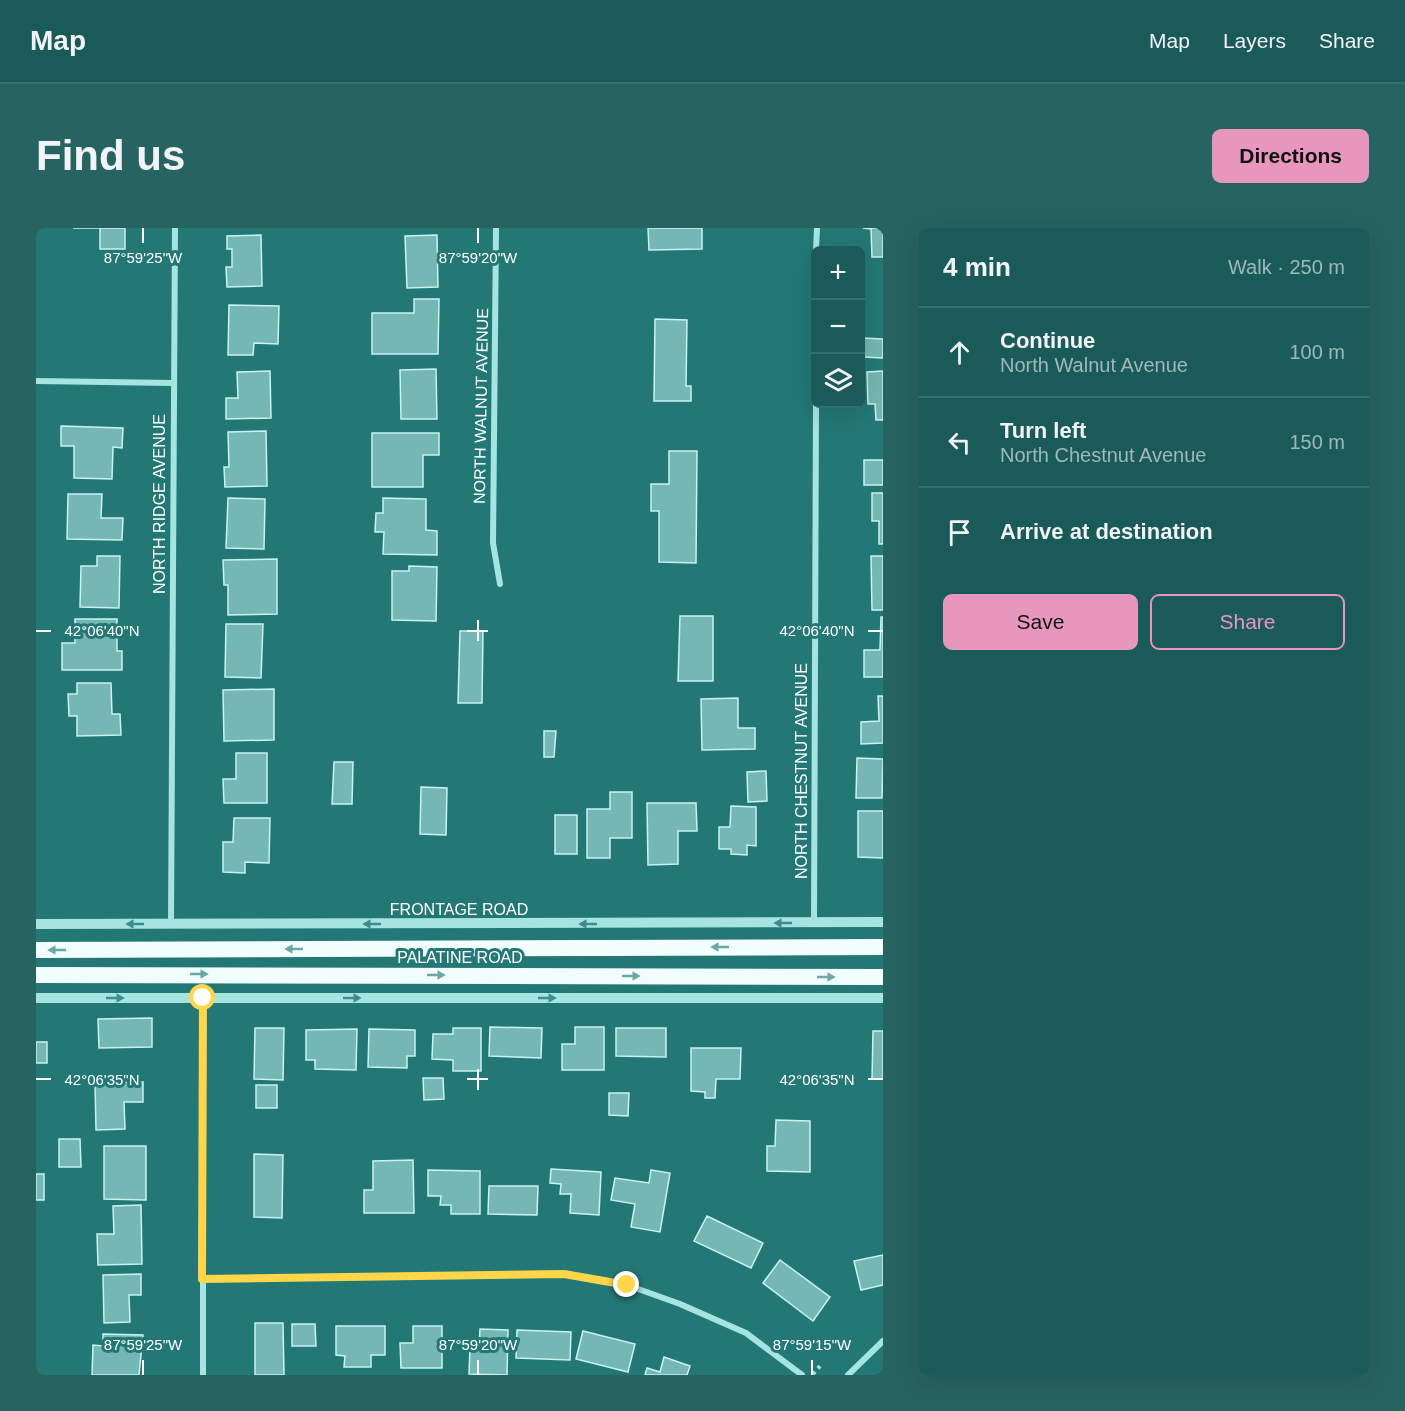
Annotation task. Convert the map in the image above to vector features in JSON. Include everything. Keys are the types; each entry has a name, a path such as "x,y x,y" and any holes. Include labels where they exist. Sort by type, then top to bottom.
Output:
{"highway":[{"name":"PALATINE ROAD","path":"36,950 883,947"},
{"name":"PALATINE ROAD","path":"36,975 883,977"}],"street":[{"name":"NORTH RIDGE AVENUE","path":"171,924 175,228"},
{"name":"NORTH WALNUT AVENUE","path":"496,228 492,543 500,584"},
{"path":"816,246 817,228"},
{"path":"36,381 173,383"},
{"name":"NORTH CHESTNUT AVENUE","path":"814,923 816,408"},
{"name":"FRONTAGE ROAD","path":"36,924 883,922"},
{"path":"36,998 883,999"},
{"path":"203,998 203,1375"},
{"path":"202,1279 564,1274 627,1285 680,1304 746,1333 796,1368 802,1375"},
{"path":"848,1375 883,1341"}],"path":[{"path":"812,1375 820,1365"}],"building":[{"path":"100,228 125,228 125,249 100,249"},
{"path":"648,228 702,228 702,249 649,250"},
{"path":"863,228 883,228 883,257 872,257 871,229"},
{"path":"261,235 262,286 227,287 226,267 232,267 232,249 227,249 227,236"},
{"path":"437,235 438,287 407,288 405,236"},
{"path":"414,299 439,299 438,354 372,354 372,313 414,313"},
{"path":"229,305 279,306 278,344 254,343 253,355 228,355"},
{"path":"655,319 687,320 686,386 691,386 691,401 654,401"},
{"path":"865,338 883,339 883,358 865,357"},
{"path":"436,369 437,419 401,419 400,370"},
{"path":"270,371 271,418 226,419 226,398 238,398 237,372"},
{"path":"883,371 883,420 876,420 875,404 868,404 867,372"},
{"path":"61,426 123,428 122,448 113,447 112,479 74,478 74,446 61,446"},
{"path":"266,431 267,486 225,487 224,467 229,467 228,432"},
{"path":"372,433 439,433 439,455 423,455 423,487 372,487"},
{"path":"669,451 697,451 696,563 659,562 659,511 651,511 651,484 669,484"},
{"path":"864,460 883,460 883,485 864,485"},
{"path":"872,493 883,493 883,544 879,544 879,521 872,521"},
{"path":"68,494 102,494 101,518 123,518 122,540 67,539"},
{"path":"228,498 265,499 264,549 226,548"},
{"path":"383,498 426,499 426,530 437,531 437,555 383,554 384,532 375,532 376,513 383,513"},
{"path":"97,556 120,556 119,608 80,607 81,566 97,566"},
{"path":"871,556 883,556 883,610 872,610"},
{"path":"277,559 277,614 228,615 228,585 224,585 223,560"},
{"path":"409,566 437,567 436,621 392,620 392,571 409,571"},
{"path":"680,616 713,616 713,681 678,681"},
{"path":"881,617 883,617 883,677 864,677 864,650 880,650"},
{"path":"75,619 117,619 117,651 122,651 122,670 62,670 62,643 75,643"},
{"path":"226,624 263,624 261,678 225,677"},
{"path":"460,631 483,631 482,703 458,703"},
{"path":"77,683 111,683 112,714 120,714 121,735 77,736 77,716 69,716 68,694 77,694"},
{"path":"274,689 274,740 224,741 223,690"},
{"path":"878,696 883,696 883,743 861,744 861,722 879,721"},
{"path":"738,698 738,728 755,728 755,749 702,750 701,699"},
{"path":"544,731 556,731 554,757 544,757"},
{"path":"236,753 267,753 267,803 224,803 223,779 236,779"},
{"path":"857,758 883,759 882,798 856,798"},
{"path":"334,762 353,762 352,804 332,804"},
{"path":"766,771 767,801 748,802 747,772"},
{"path":"421,787 447,788 446,835 420,834"},
{"path":"610,792 632,792 632,838 610,838 610,858 587,858 587,809 610,809"},
{"path":"647,803 696,803 697,831 678,831 678,864 648,865"},
{"path":"731,806 756,807 756,846 747,845 747,855 731,854 731,849 719,849 719,827 730,827"},
{"path":"858,811 883,811 883,858 858,857"},
{"path":"555,815 577,815 577,854 555,854"},
{"path":"234,818 270,818 269,863 245,862 245,873 223,872 223,842 233,842"},
{"path":"152,1018 152,1047 99,1048 98,1019"},
{"path":"490,1027 542,1028 541,1058 489,1056"},
{"path":"575,1027 604,1027 604,1070 562,1070 562,1044 575,1044"},
{"path":"255,1028 284,1028 283,1080 254,1079"},
{"path":"453,1028 481,1028 481,1071 453,1071 453,1060 432,1059 433,1034 453,1034"},
{"path":"616,1028 666,1028 666,1057 616,1056"},
{"path":"357,1029 356,1070 315,1069 315,1060 306,1060 306,1030"},
{"path":"369,1029 415,1030 415,1056 407,1056 407,1068 368,1067"},
{"path":"873,1031 883,1031 883,1079 872,1079"},
{"path":"36,1042 47,1042 47,1063 36,1063"},
{"path":"691,1048 741,1048 740,1079 716,1079 715,1098 705,1098 705,1092 691,1091"},
{"path":"423,1078 443,1078 444,1099 424,1100"},
{"path":"143,1082 143,1102 124,1102 125,1129 96,1130 95,1083"},
{"path":"256,1085 277,1085 277,1108 256,1108"},
{"path":"609,1093 629,1093 628,1116 609,1115"},
{"path":"776,1120 810,1121 810,1172 767,1171 767,1146 775,1146"},
{"path":"59,1139 80,1139 81,1167 59,1167"},
{"path":"104,1146 146,1146 146,1200 104,1199"},
{"path":"254,1154 283,1155 282,1218 254,1217"},
{"path":"413,1160 414,1213 364,1213 364,1190 373,1190 373,1161"},
{"path":"551,1169 601,1172 599,1215 570,1213 571,1194 560,1194 561,1184 550,1183"},
{"path":"428,1170 480,1171 480,1214 451,1214 451,1205 440,1205 441,1196 428,1196"},
{"path":"651,1170 670,1173 660,1232 631,1227 635,1204 611,1200 615,1178 649,1183"},
{"path":"36,1174 44,1174 44,1200 36,1200"},
{"path":"489,1186 538,1186 537,1215 488,1214"},
{"path":"141,1205 142,1264 98,1265 97,1234 114,1234 113,1206"},
{"path":"707,1216 763,1243 751,1268 694,1241"},
{"path":"883,1255 883,1285 861,1290 854,1261"},
{"path":"780,1260 830,1297 813,1321 763,1283"},
{"path":"141,1274 141,1295 129,1295 130,1322 104,1323 103,1275"},
{"path":"255,1323 283,1323 284,1375 255,1375"},
{"path":"292,1324 315,1324 316,1346 292,1346"},
{"path":"336,1326 385,1326 385,1355 371,1355 371,1367 344,1367 345,1356 336,1355"},
{"path":"413,1326 442,1326 442,1368 401,1368 400,1343 413,1343"},
{"path":"480,1329 508,1330 507,1375 469,1374 470,1347 479,1348"},
{"path":"517,1330 571,1332 570,1360 516,1358"},
{"path":"583,1331 635,1344 628,1372 576,1359"},
{"path":"103,1334 143,1335 139,1375 92,1375 93,1345 103,1346"},
{"path":"664,1357 690,1366 687,1375 645,1375 647,1368 660,1372"}],"route":[{"path":"203,998 202,1279 564,1274 627,1285"}]}
